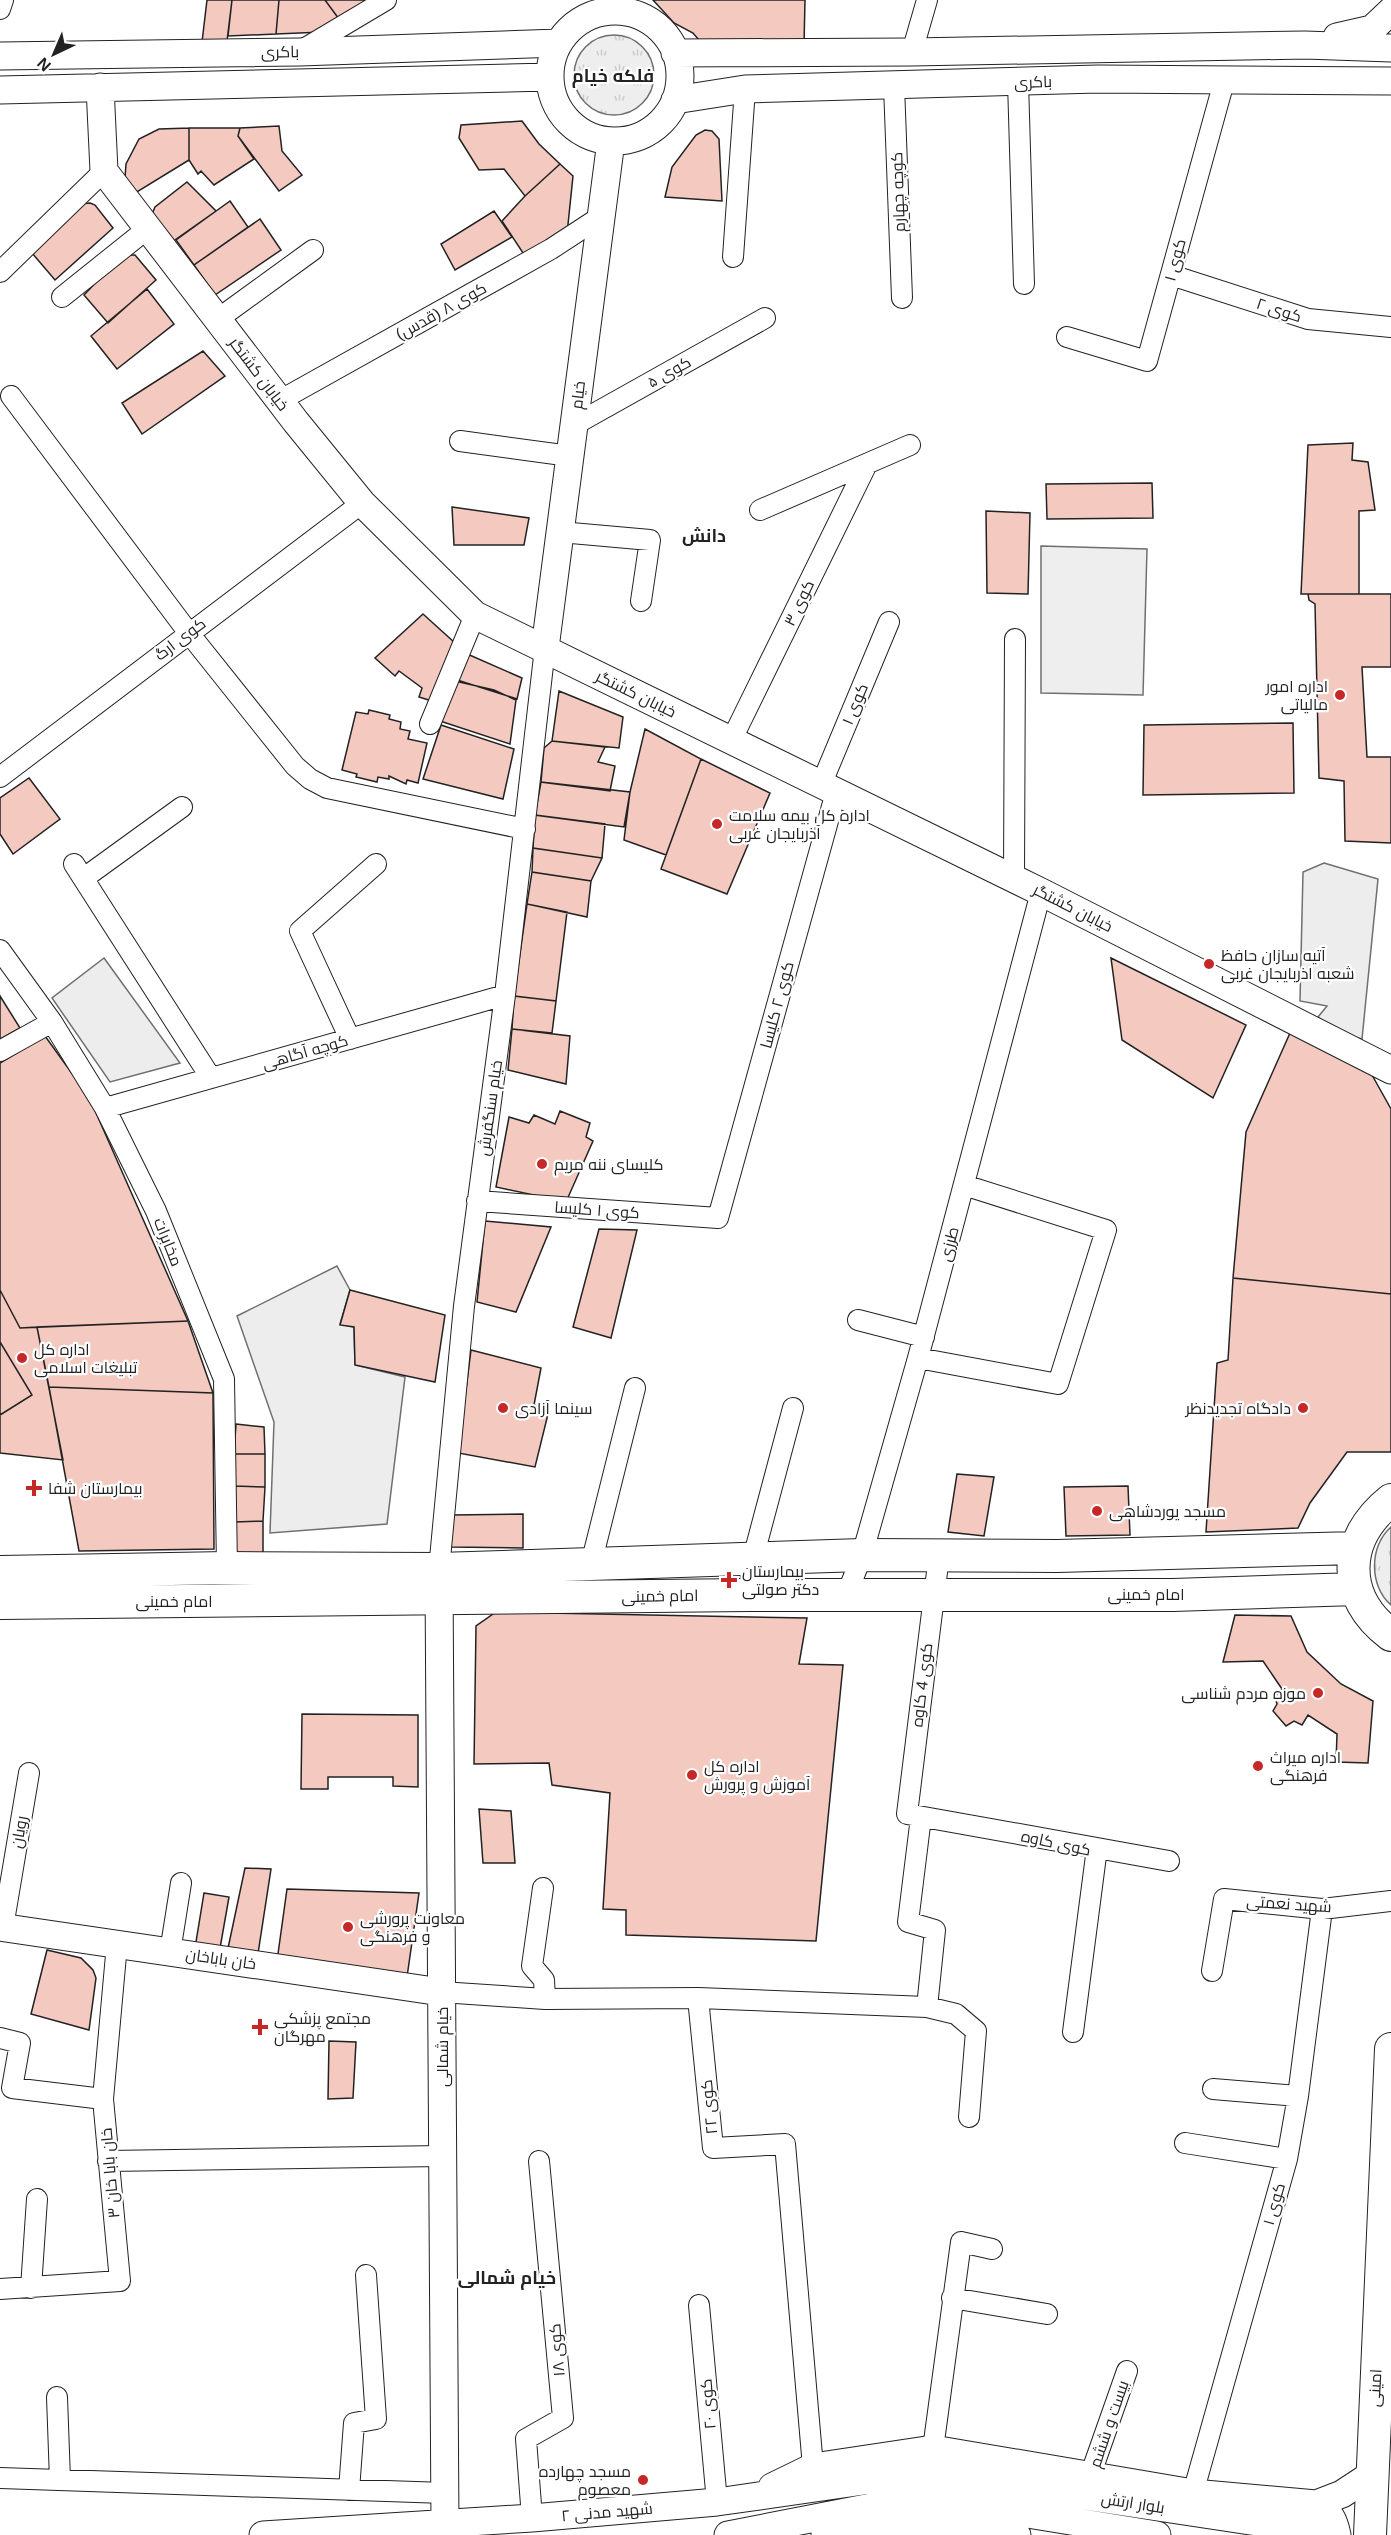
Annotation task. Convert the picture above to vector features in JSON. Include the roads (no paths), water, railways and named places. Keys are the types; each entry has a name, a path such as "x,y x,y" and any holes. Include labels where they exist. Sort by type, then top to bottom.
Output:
{"main road":[{"path":"615,6 644,19 663,33 675,53 679,84 675,100 667,114 643,135 611,141 595,138 577,129 562,115 553,97 550,77 552,59 559,43 570,29 583,20 615,6"},
{"path":"1305,45 1372,29 1391,11"},
{"name":"باکری","path":"0,56 300,52 559,43"},
{"name":"باکری","path":"675,53 912,52 1305,45 1391,48"},
{"path":"1095,49 1098,80"},
{"name":"باکری","path":"0,90 550,77"},
{"name":"باکری","path":"675,100 745,89 1225,78 1391,81"},
{"path":"100,87 104,171"},
{"name":"خیام","path":"545,648 611,141"},
{"name":"خیابان کشتگر","path":"104,171 279,401 362,503 475,615 1041,892 1391,1070"},
{"path":"1391,1500 1376,1512 1363,1528 1356,1548 1353,1568 1356,1589 1364,1608 1377,1624 1391,1635"},
{"name":"امام خمینی","path":"0,1603 439,1584 591,1564 862,1555 1057,1556 1356,1548"},
{"name":"امام خمینی","path":"0,1572 227,1568 439,1584 749,1595 1173,1595 1356,1589"},
{"name":"خیام شمالی","path":"439,1584 445,2525"},
{"name":"خان باباخان","path":"1,1927 441,1992"},
{"name":"امینی","path":"1370,2535 1391,2049"},
{"path":"747,2499 813,2467 933,2449 1192,2493 1316,2504 1326,2510 1334,2520 1327,2533"},
{"name":"شهید مدنی ۲","path":"263,2535 445,2525 717,2502 926,2472 946,2508"},
{"path":"1316,2504 1342,2494 1371,2475"},
{"path":"746,2534 923,2497 1017,2535"},
{"path":"806,2535 920,2522 946,2508"},
{"name":"بلوار ارتش","path":"946,2508 1327,2533"},
{"name":"بلوار ارتش","path":"946,2508 1157,2535"}],"street":[{"path":"0,9 3,0"},
{"path":"300,52 386,0"},
{"path":"912,52 927,0"},
{"name":"کوی ۱","path":"1067,338 1147,361 1225,78"},
{"path":"1018,82 1024,284"},
{"name":"کوچه چهارم","path":"894,86 902,298"},
{"path":"733,257 745,89"},
{"path":"0,272 104,171"},
{"name":"کوی ۸ (قدس)","path":"279,401 552,249 600,218"},
{"path":"62,297 147,229"},
{"path":"218,319 313,250"},
{"name":"کوی ۲","path":"1171,275 1308,319 1391,327"},
{"name":"کوی ۵","path":"574,425 765,318"},
{"path":"11,396 188,632 295,766 310,779 327,788 525,829"},
{"path":"460,441 570,456"},
{"path":"760,510 910,445"},
{"name":"کوی ۳","path":"732,741 866,466"},
{"name":"کوی ارگ","path":"0,777 188,632 362,503"},
{"path":"561,532 650,540 641,601"},
{"path":"430,724 475,615"},
{"name":"کوی ۱","path":"829,789 889,622"},
{"path":"1014,879 1015,639"},
{"name":"خیام سنگفرش","path":"439,1584 477,1201 505,995 545,648"},
{"name":"کوی ۲ کلیسا","path":"718,1218 829,789"},
{"path":"182,807 79,871 211,1078"},
{"path":"350,1039 300,931 376,864"},
{"name":"طرزی","path":"847,1594 862,1555 924,1337 1041,892"},
{"name":"مخابرات","path":"0,950 52,1022 105,1108 156,1211 224,1379 227,1568"},
{"name":"کوچه آگاهی","path":"105,1108 505,995"},
{"path":"0,1051 52,1022"},
{"path":"918,1358 1058,1384 1106,1230 964,1185"},
{"name":"کوی ۱ کلیسا","path":"477,1201 718,1218"},
{"path":"858,1320 924,1337"},
{"path":"591,1564 635,1388"},
{"path":"749,1595 753,1558 793,1408"},
{"name":"کوی 4 کاوه","path":"927,2007 935,1930 908,1922 914,1816 933,1596 939,1556"},
{"name":"رویان","path":"1,1927 29,1773"},
{"name":"کوی کاوه","path":"914,1816 1097,1848 1073,2032"},
{"path":"1097,1848 1169,1861"},
{"path":"170,1952 180,1883"},
{"path":"543,1888 532,1966 544,1980 545,1999"},
{"name":"شهید نعمتی","path":"1212,1971 1224,1899 1322,1909 1391,1901"},
{"name":"کوی ۱","path":"1192,2493 1287,2159 1298,2096 1322,1909"},
{"name":"خان بابا خان ۳","path":"0,2289 120,2281 103,2099 117,1944"},
{"path":"441,1992 545,1999 698,1998 927,2007 956,2014 976,2031 969,2117"},
{"name":"کوی ۲۲","path":"698,1998 713,2148 785,2144 813,2467"},
{"path":"0,2038 20,2043 12,2088 103,2099"},
{"path":"1213,2089 1298,2096"},
{"path":"1185,2143 1287,2159"},
{"path":"108,2161 442,2156"},
{"name":"کوی ۱۸","path":"532,2518 526,2439 563,2418 539,2161"},
{"path":"31,2288 37,2199"},
{"path":"933,2449 961,2242 992,2249"},
{"path":"349,2490 354,2424 376,2419 366,2275"},
{"path":"952,2298 1047,2314"},
{"name":"کوی ۲۰","path":"699,2305 717,2502"},
{"name":"بیست و ششم","path":"1090,2476 1127,2372"},
{"path":"57,2397 60,2480"},
{"path":"0,2478 445,2493"}],"place":[{"name":"اداره امور مالیاتی","path":"1340,695"},
{"name":"اداره کل بیمه سلامت آذربایجان غربی","path":"717,824"},
{"name":"آتیه سازان حافظ شعبه اذربایجان غربی","path":"1209,964"},
{"name":"کلیسای ننه مریم","path":"542,1164"},
{"name":"اداره کل تبلیغات اسلامی","path":"22,1358"},
{"name":"سینما آزادی","path":"503,1408"},
{"name":"دادگاه تجدیدنظر","path":"1303,1408"},
{"name":"بیمارستان شفا","path":"34,1488"},
{"name":"مسجد یوردشاهی","path":"1097,1511"},
{"name":"بیمارستان دکتر صولتی","path":"729,1580"},
{"name":"موزه مردم شناسی","path":"1318,1693"},
{"name":"اداره میراث فرهنگی","path":"1258,1766"},
{"name":"اداره کل آموزش و پرورش","path":"692,1775"},
{"name":"معاونت پرورشی و فرهنگی","path":"348,1927"},
{"name":"مجتمع پزشکی مهرگان","path":"260,2027"},
{"name":"مسجد چهارده معصوم","path":"643,2480"}],"district":[{"name":"فلکه خیام","path":"613,76"},
{"name":"دانش","path":"704,536"},
{"name":"خیام شمالی","path":"507,2278"}]}
